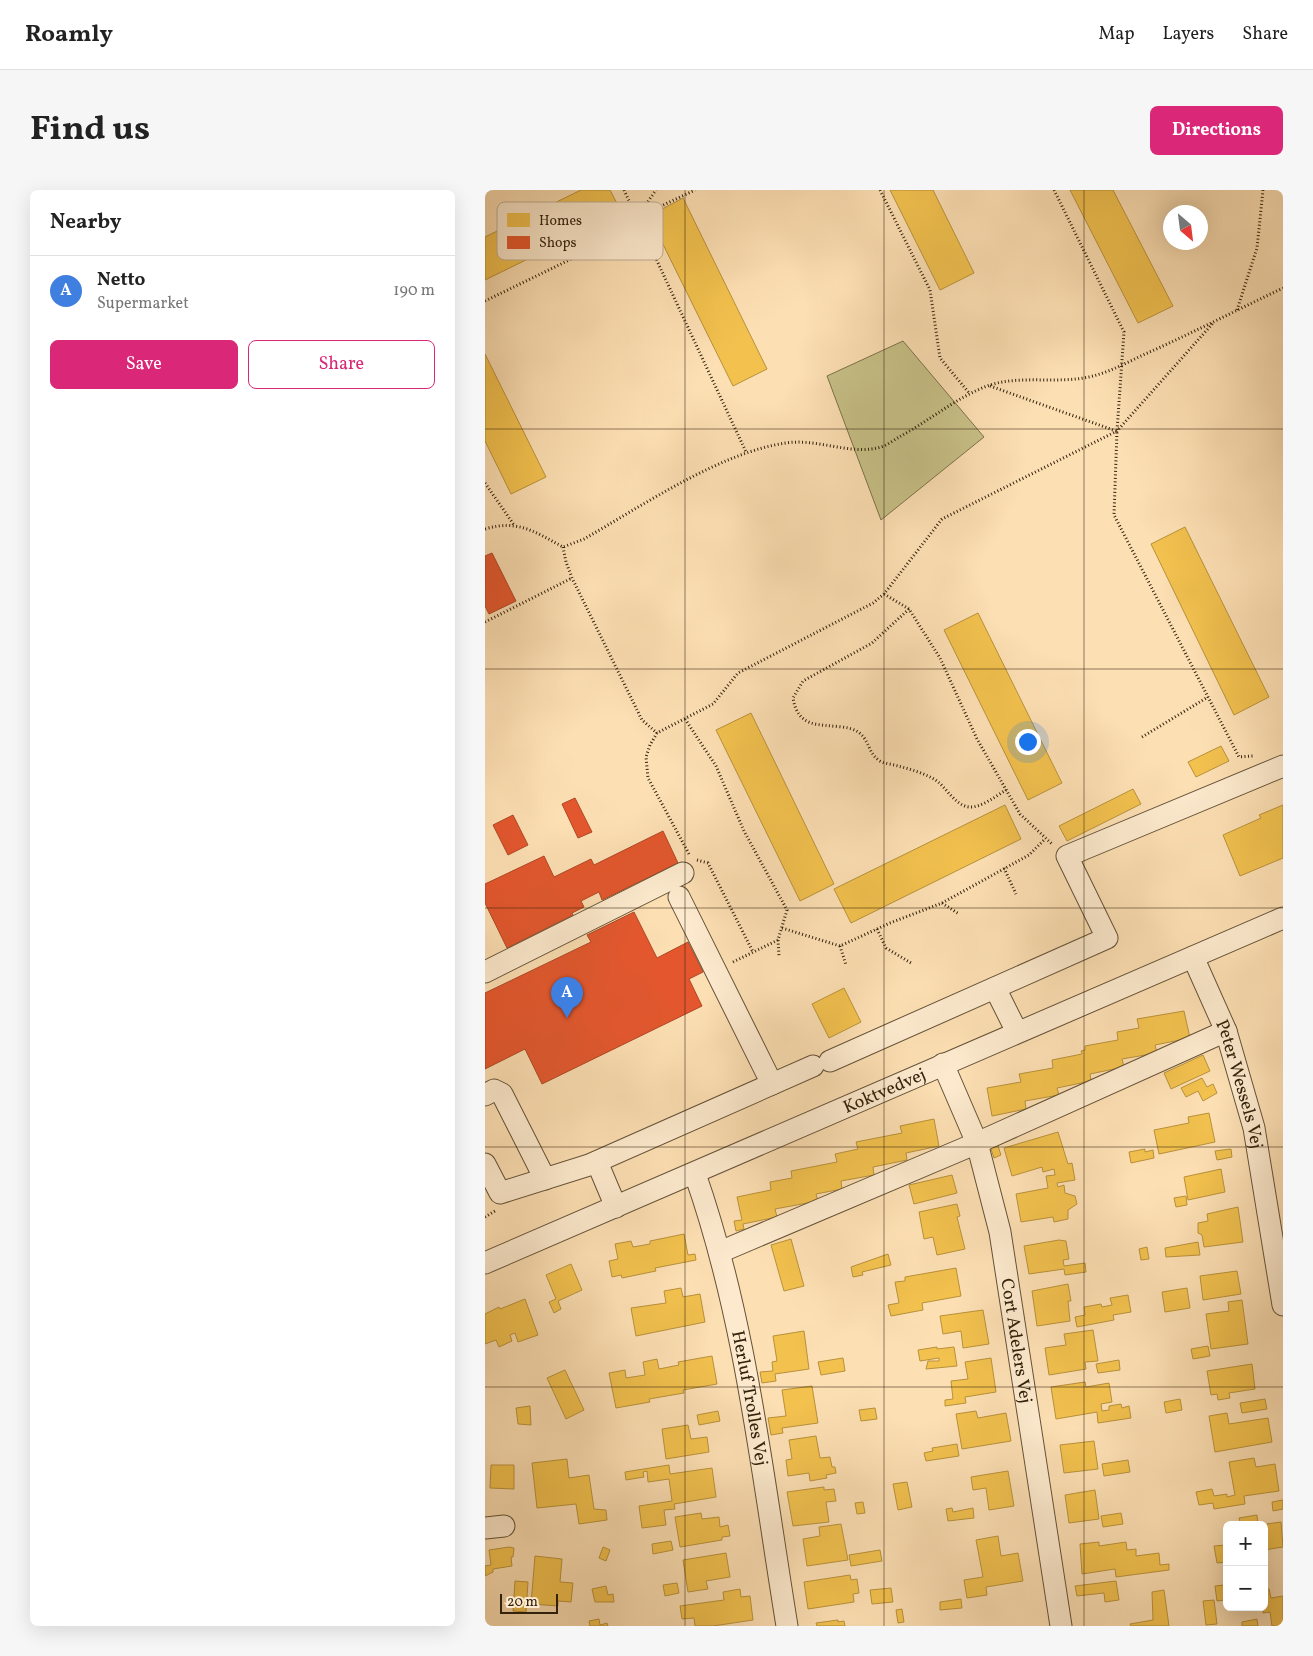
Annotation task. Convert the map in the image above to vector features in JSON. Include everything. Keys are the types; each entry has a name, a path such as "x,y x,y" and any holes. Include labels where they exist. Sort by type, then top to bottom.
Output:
{"street":[{"path":"486,1170 500,1193 597,1162 1107,938 1067,856 1283,766"},
{"path":"485,972 683,873"},
{"path":"679,897 772,1084"},
{"name":"Koktvedvej","path":"485,1262 695,1174 943,1064 1283,918"},
{"name":"Peter Wessels Vej","path":"1193,957 1226,1030 1254,1128 1283,1305"},
{"path":"995,988 1017,1032"},
{"path":"720,1252 977,1143 1226,1030"},
{"name":"Cort Adelers Vej","path":"943,1064 977,1143 999,1232 1061,1626"},
{"path":"485,1094 494,1090 502,1094 545,1179"},
{"path":"597,1162 616,1207"},
{"name":"Herluf Trolles Vej","path":"695,1174 720,1252 736,1312 787,1626"}],"path":[{"path":"624,190 630,202"},
{"path":"648,202 656,190"},
{"path":"663,205 695,190"},
{"path":"880,190 930,290 939,358 970,394"},
{"path":"1054,190 1124,332 1117,431 1114,516 1239,757 1257,756"},
{"path":"1237,310 1257,248 1263,190"},
{"path":"485,301 568,260"},
{"path":"658,260 747,452"},
{"path":"563,548 584,539 715,466 747,452 787,442 817,443 859,449 881,447 921,425 970,394 988,386 1011,382 1072,380 1094,376 1215,322 1283,288"},
{"path":"753,952 708,863 692,858 648,778 646,757 657,733 713,704 738,673 873,603 884,594 942,519 1117,431 1215,322"},
{"path":"988,386 1117,431"},
{"path":"485,482 514,525"},
{"path":"485,529 514,525 529,528 563,548 572,578 642,720 657,733"},
{"path":"485,622 572,578"},
{"path":"884,594 909,609 940,658 977,739 1020,814 1045,839 1067,856"},
{"path":"909,609 872,643 803,681 793,698 799,715 805,721 815,724 845,727 858,732 865,738 876,758 882,762 906,768 934,780 960,804 978,806 1007,790"},
{"path":"1142,737 1208,697"},
{"path":"685,719 716,766 744,831 787,910 778,940 779,956"},
{"path":"783,928 840,946 942,903 1029,855 1045,839"},
{"path":"1004,868 1016,894"},
{"path":"942,903 959,914"},
{"path":"877,929 886,948 911,964"},
{"path":"840,946 846,966"}],"shaded area":[{"path":"903,341 984,437 881,520 827,376"}],"building: Homes":[{"path":"581,190 610,190 616,202 556,202"},
{"path":"890,190 933,190 974,273 940,290"},
{"path":"1070,190 1113,190 1173,306 1138,323"},
{"path":"683,198 767,369 733,386 663,244 663,209"},
{"path":"497,231 497,260 526,260 485,280 485,237"},
{"path":"485,354 546,477 511,494 485,441"},
{"path":"1185,527 1269,697 1234,715 1151,544"},
{"path":"978,613 1062,783 1028,800 944,630"},
{"path":"751,713 834,884 800,901 716,730"},
{"path":"1221,746 1229,761 1196,777 1188,762"},
{"path":"1133,789 1141,804 1067,841 1059,826"},
{"path":"1005,805 1021,839 851,923 834,889"},
{"path":"1283,805 1283,858 1240,876 1223,835 1261,818 1259,815"},
{"path":"844,988 861,1022 829,1038 812,1004"},
{"path":"1184,1011 1190,1038 1155,1045 1157,1053 1122,1059 1124,1067 1090,1074 1091,1081 1057,1088 1059,1095 1025,1101 1026,1109 992,1116 987,1088 1021,1082 1019,1074 1053,1068 1052,1060 1082,1054 1081,1051 1085,1050 1085,1046 1118,1040 1117,1032 1139,1028 1137,1019"},
{"path":"1203,1055 1210,1071 1171,1089 1164,1073"},
{"path":"1202,1078 1207,1087 1213,1084 1217,1093 1203,1101 1198,1091 1186,1097 1181,1088"},
{"path":"1209,1113 1215,1142 1159,1154 1154,1130 1189,1123 1188,1117"},
{"path":"934,1119 939,1146 906,1153 907,1160 873,1167 874,1175 841,1181 842,1189 816,1194 818,1201 775,1209 777,1217 743,1224 744,1229 736,1231 734,1221 742,1220 737,1197 771,1190 770,1182 792,1178 791,1171 837,1162 835,1154 858,1149 856,1142 902,1133 900,1126"},
{"path":"1058,1132 1068,1164 1072,1163 1075,1180 1057,1183 1058,1187 1064,1185 1065,1193 1075,1196 1077,1204 1068,1210 1068,1219 1054,1222 1053,1217 1021,1222 1016,1194 1048,1188 1046,1176 1055,1175 1054,1169 1043,1172 1042,1167 1012,1176 1004,1148"},
{"path":"997,1143 1001,1155 994,1158 990,1146"},
{"path":"1145,1149 1145,1152 1153,1150 1154,1158 1131,1163 1129,1152"},
{"path":"1231,1149 1232,1157 1217,1160 1215,1151"},
{"path":"1221,1169 1225,1192 1188,1200 1184,1177"},
{"path":"952,1175 957,1193 914,1204 909,1185"},
{"path":"1186,1196 1187,1205 1176,1207 1174,1198"},
{"path":"957,1204 960,1216 957,1217 965,1249 937,1255 933,1237 924,1239 919,1212"},
{"path":"1238,1207 1243,1242 1204,1247 1202,1235 1198,1233 1198,1223 1208,1221 1207,1214"},
{"path":"684,1234 688,1255 695,1254 696,1260 655,1268 656,1271 622,1278 621,1275 612,1277 609,1261 618,1259 615,1244 631,1241 633,1247 650,1244 650,1241"},
{"path":"791,1239 804,1286 784,1291 771,1245"},
{"path":"1059,1240 1066,1241 1069,1259 1063,1260 1064,1266 1085,1263 1086,1272 1065,1275 1064,1269 1029,1274 1024,1246"},
{"path":"1198,1242 1200,1255 1166,1257 1165,1248"},
{"path":"1147,1247 1149,1259 1141,1260 1139,1249"},
{"path":"888,1254 891,1265 862,1272 863,1275 853,1277 851,1267"},
{"path":"571,1264 582,1290 558,1301 561,1309 554,1313 549,1302 556,1299 546,1275"},
{"path":"956,1268 961,1296 922,1303 923,1310 891,1316 888,1305 899,1303 895,1282 905,1281 905,1277"},
{"path":"1237,1271 1241,1294 1203,1300 1200,1276"},
{"path":"1068,1284 1071,1301 1068,1301 1070,1321 1037,1326 1032,1291"},
{"path":"681,1288 683,1297 700,1294 705,1322 636,1336 631,1308 666,1303 664,1291"},
{"path":"1187,1288 1190,1308 1165,1312 1162,1292"},
{"path":"1128,1295 1131,1312 1113,1315 1114,1320 1077,1327 1075,1317 1085,1315 1084,1307 1101,1304 1102,1307 1112,1305 1110,1298"},
{"path":"525,1299 538,1335 518,1342 515,1333 510,1335 512,1341 499,1347 496,1340 485,1344 485,1314 499,1307 500,1309"},
{"path":"1242,1300 1248,1344 1211,1349 1206,1314 1229,1311 1228,1302"},
{"path":"983,1310 989,1344 963,1348 961,1331 943,1334 940,1316"},
{"path":"1093,1330 1098,1361 1085,1362 1086,1369 1049,1375 1045,1348 1066,1345 1064,1334"},
{"path":"804,1331 809,1369 775,1374 776,1381 762,1383 760,1372 773,1371 772,1362 777,1361 773,1336"},
{"path":"1208,1346 1210,1356 1193,1359 1191,1349"},
{"path":"937,1347 937,1349 954,1347 957,1366 926,1369 928,1361 939,1361 939,1358 920,1361 918,1350"},
{"path":"712,1356 717,1384 683,1390 684,1393 649,1399 650,1402 616,1408 609,1373 625,1370 626,1378 645,1375 643,1362 657,1359 659,1369 679,1365 678,1362"},
{"path":"843,1358 845,1371 821,1375 818,1362"},
{"path":"991,1358 996,1392 965,1397 966,1403 945,1406 945,1400 953,1399 951,1381 968,1379 965,1362"},
{"path":"1119,1360 1120,1370 1098,1373 1096,1364"},
{"path":"1252,1364 1255,1389 1229,1393 1230,1398 1218,1400 1217,1394 1211,1395 1207,1371"},
{"path":"565,1370 584,1410 566,1419 547,1378"},
{"path":"1085,1382 1086,1387 1109,1383 1112,1402 1101,1404 1102,1411 1109,1410 1109,1406 1121,1404 1122,1408 1129,1406 1131,1418 1098,1423 1097,1412 1056,1419 1051,1387"},
{"path":"812,1386 818,1423 782,1428 783,1433 771,1435 768,1418 786,1416 782,1390"},
{"path":"1180,1399 1182,1410 1166,1413 1164,1402"},
{"path":"1265,1399 1267,1409 1242,1413 1240,1403"},
{"path":"530,1406 531,1425 518,1424 516,1408"},
{"path":"875,1408 877,1419 861,1421 859,1410"},
{"path":"718,1411 720,1421 699,1425 697,1415"},
{"path":"976,1411 978,1418 1006,1413 1011,1441 962,1449 956,1414"},
{"path":"1227,1413 1229,1424 1268,1418 1272,1442 1215,1452 1209,1416"},
{"path":"688,1425 691,1439 707,1437 709,1452 666,1459 662,1429"},
{"path":"816,1436 820,1458 830,1457 832,1467 835,1467 836,1473 826,1475 827,1478 810,1481 809,1473 788,1476 786,1460 792,1459 789,1440"},
{"path":"1094,1441 1098,1469 1064,1473 1060,1445"},
{"path":"957,1444 959,1456 926,1461 924,1453 933,1451 932,1448"},
{"path":"1254,1458 1256,1467 1275,1464 1279,1491 1244,1496 1245,1504 1214,1509 1213,1503 1199,1505 1196,1492 1212,1489 1214,1496 1227,1494 1227,1497 1235,1495 1229,1462"},
{"path":"567,1459 569,1478 589,1475 594,1509 606,1510 607,1520 579,1524 576,1504 537,1508 532,1463"},
{"path":"1128,1460 1130,1472 1104,1476 1102,1464"},
{"path":"491,1465 514,1465 514,1489 490,1488"},
{"path":"669,1465 670,1474 712,1468 716,1497 674,1504 675,1509 664,1510 666,1525 642,1528 639,1506 672,1501 669,1479 648,1482 647,1471 643,1472 644,1477 626,1480 625,1472"},
{"path":"1008,1471 1014,1506 989,1510 986,1488 973,1490 971,1477"},
{"path":"907,1482 912,1507 898,1510 893,1484"},
{"path":"824,1487 824,1490 834,1489 836,1501 826,1502 829,1522 793,1526 787,1492"},
{"path":"1095,1490 1099,1519 1069,1523 1065,1495"},
{"path":"1283,1500 1283,1509 1273,1511 1272,1502"},
{"path":"863,1502 865,1513 857,1514 855,1503"},
{"path":"952,1508 953,1512 973,1508 974,1518 948,1521 946,1509"},
{"path":"701,1513 702,1519 719,1517 720,1527 728,1525 730,1536 722,1537 722,1540 680,1547 675,1517"},
{"path":"1121,1513 1123,1524 1103,1527 1101,1516"},
{"path":"1257,1515 1258,1521 1240,1521 1239,1518"},
{"path":"1281,1522 1283,1547 1268,1549 1268,1524"},
{"path":"841,1524 848,1560 807,1566 803,1539 820,1536 819,1527"},
{"path":"998,1536 1001,1556 1018,1553 1023,1581 986,1587 987,1595 967,1598 964,1580 983,1577 976,1540"},
{"path":"671,1541 673,1550 653,1554 652,1544"},
{"path":"1099,1542 1099,1546 1126,1542 1127,1550 1136,1549 1136,1556 1159,1553 1160,1565 1169,1564 1169,1570 1116,1577 1115,1569 1082,1574 1080,1544"},
{"path":"1223,1545 1223,1562 1217,1563 1214,1546"},
{"path":"603,1547 610,1550 606,1561 599,1558"},
{"path":"514,1548 513,1557 511,1557 512,1566 493,1569 493,1572 485,1576 485,1566 491,1565 489,1550"},
{"path":"880,1550 882,1561 851,1566 849,1555"},
{"path":"726,1553 730,1577 706,1581 708,1589 688,1592 683,1560"},
{"path":"535,1556 562,1559 560,1582 573,1583 571,1602 558,1601 558,1606 531,1604"},
{"path":"850,1575 851,1580 857,1579 859,1593 853,1594 854,1602 808,1609 804,1582"},
{"path":"515,1581 528,1582 526,1612 513,1611"},
{"path":"1116,1581 1119,1600 1105,1602 1104,1593 1077,1596 1075,1586"},
{"path":"677,1583 679,1593 665,1596 663,1585"},
{"path":"1223,1585 1223,1600 1217,1601 1215,1586"},
{"path":"606,1586 608,1595 613,1594 614,1602 595,1602 592,1589"},
{"path":"891,1588 893,1602 872,1604 870,1590"},
{"path":"740,1589 741,1597 750,1596 753,1620 713,1626 695,1626 694,1618 682,1619 680,1606 724,1600 723,1592"},
{"path":"1268,1589 1271,1598 1283,1596 1283,1626 1272,1626 1270,1612 1263,1613 1263,1611 1268,1611"},
{"path":"1164,1590 1169,1626 1131,1626 1130,1624 1153,1620 1152,1592"},
{"path":"961,1599 962,1608 940,1610 940,1602"},
{"path":"1214,1600 1217,1624 1206,1625 1203,1601"},
{"path":"902,1609 904,1622 898,1623 896,1610"},
{"path":"599,1619 600,1625 607,1623 608,1626 590,1626 589,1621"},
{"path":"1257,1619 1258,1626 1242,1626 1242,1622"},
{"path":"838,1620 838,1622 844,1621 845,1626 817,1626 816,1623"}],"building: Shops":[{"path":"492,553 516,601 489,614 485,606 485,556"},
{"path":"575,798 592,832 578,838 562,804"},
{"path":"513,815 528,845 508,855 493,825"},
{"path":"663,831 678,863 602,900 599,892 581,901 584,907 572,913 573,915 507,948 485,903 485,884 544,856 554,877 591,859 594,865"},
{"path":"634,912 657,958 688,942 703,972 689,979 702,1006 542,1084 525,1049 485,1069 485,993 591,942 587,935"}],"place":[{"name":"Netto","path":"567,1018"}]}
